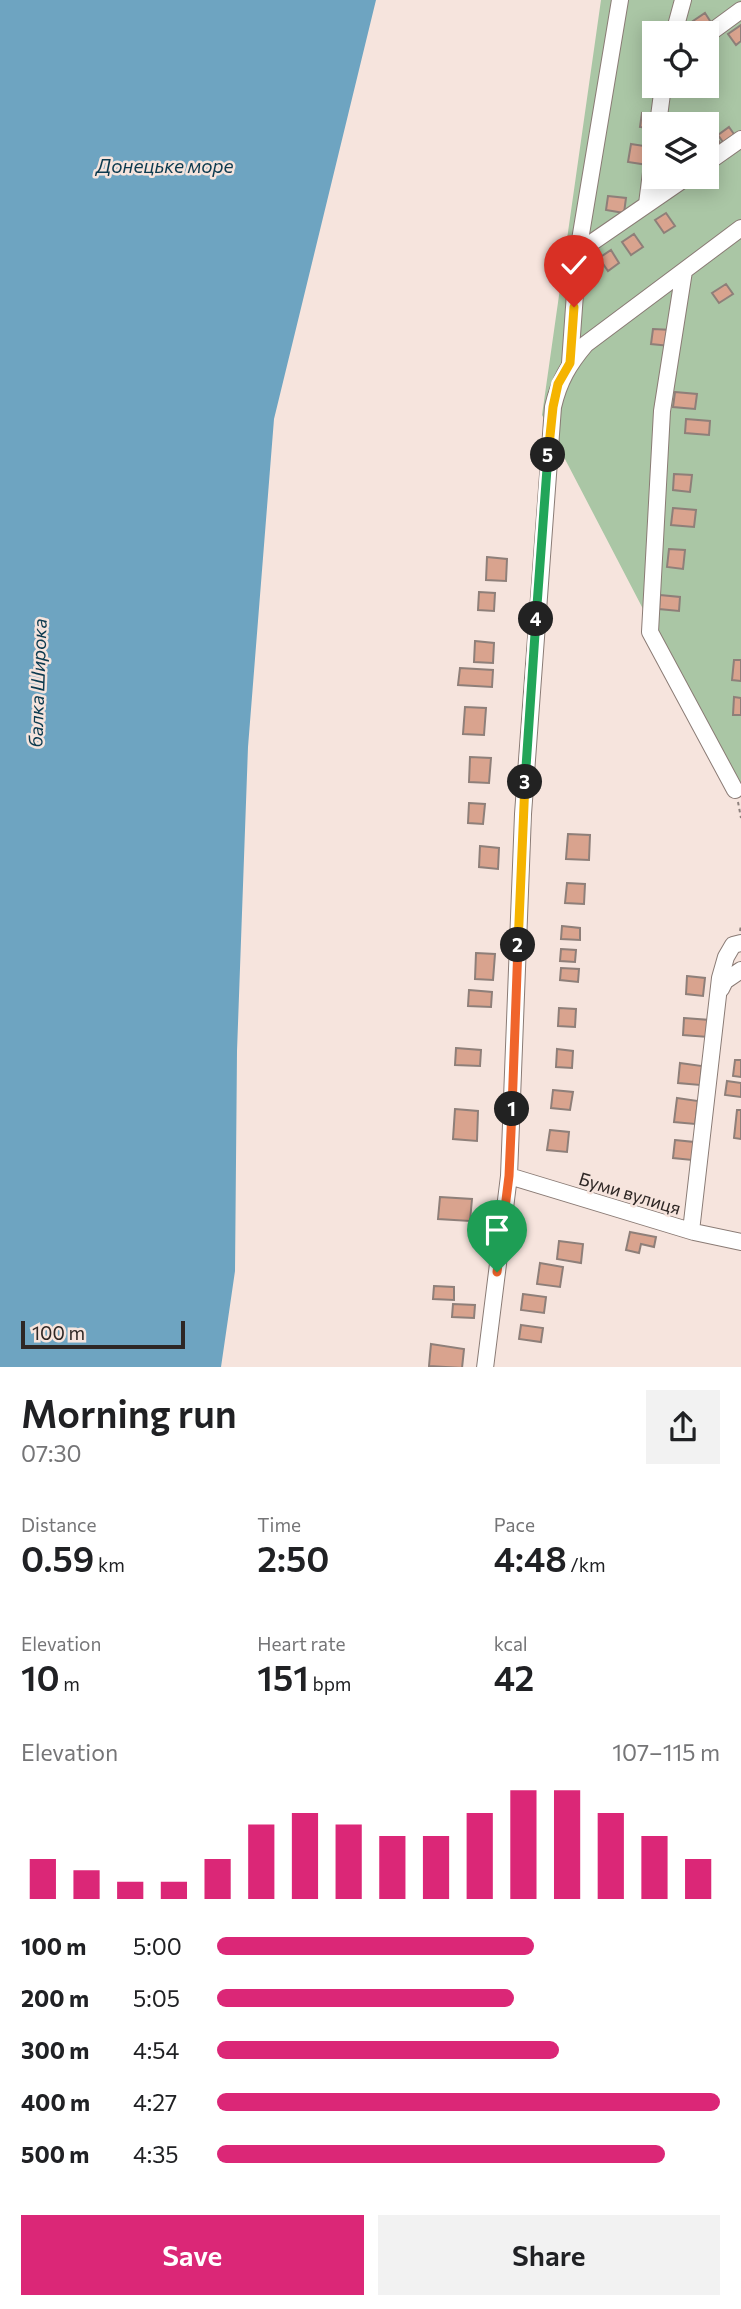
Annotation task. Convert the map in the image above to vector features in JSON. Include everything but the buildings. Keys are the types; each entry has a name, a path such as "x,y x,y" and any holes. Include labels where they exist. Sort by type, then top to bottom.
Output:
{"street":[{"path":"570,363 578,252 620,0"},
{"path":"677,21 683,0"},
{"path":"719,26 741,10"},
{"path":"719,155 741,139"},
{"path":"647,204 649,189"},
{"path":"578,252 669,189"},
{"path":"485,1367 509,1176 523,814 542,533 553,407 558,384 570,363 586,344 741,228"},
{"path":"684,271 662,411 650,632 738,785"},
{"path":"691,1231 718,994 726,957 733,945 741,943"},
{"path":"718,994 725,981 741,970"},
{"name":"Буми вулиця","path":"509,1176 691,1231 741,1242"}],"path":[{"path":"738,785 741,818"}],"green space":[{"path":"601,0 741,0 741,797 542,415"}],"water":[{"name":"Донецьке море","path":"0,0 376,0 274,419 248,747 237,1051 235,1271 221,1367 0,1367"}],"route":[{"path":"497,1272 509,1176 523,814 542,533 553,407 558,384 570,363 574,307"}],"water label":[{"name":"балка Широка","path":"37,683"}]}
